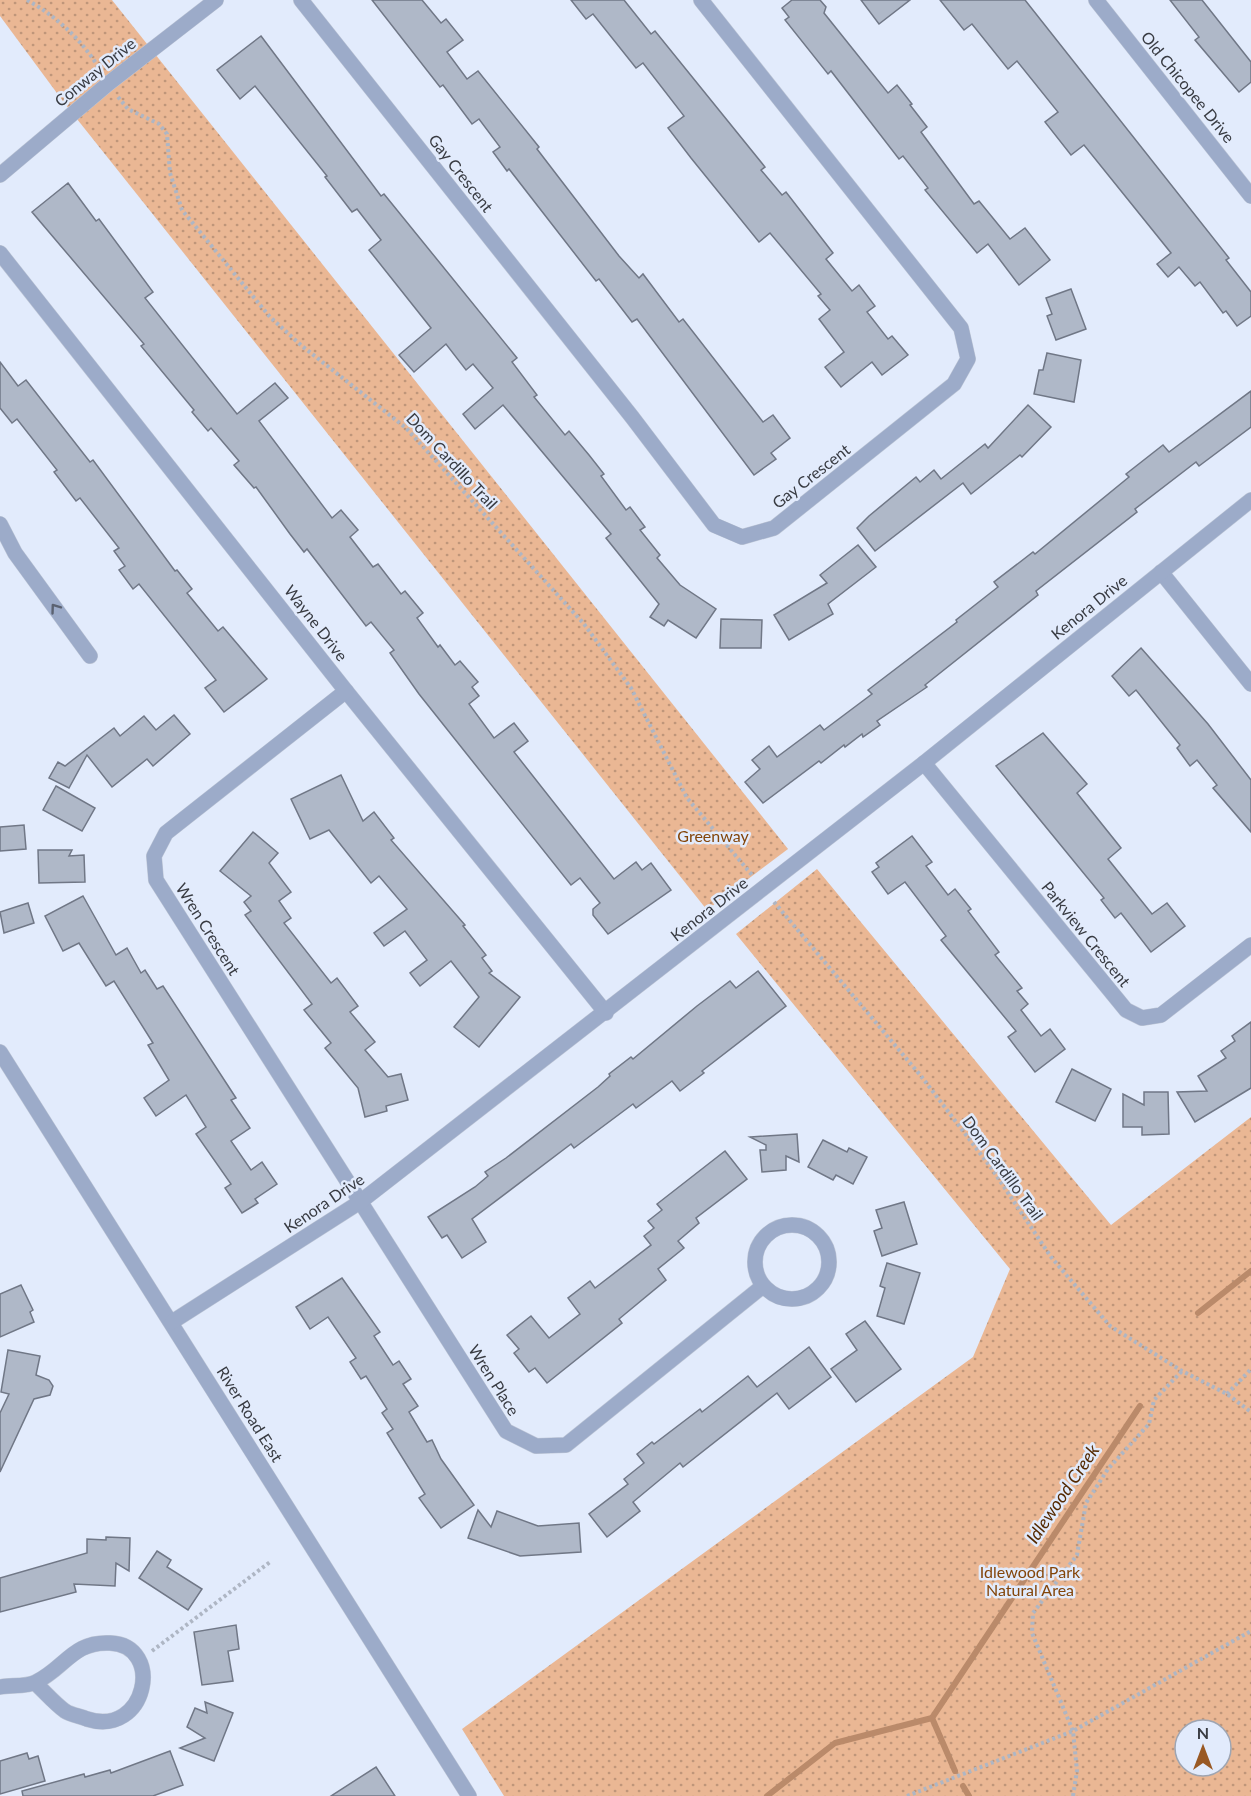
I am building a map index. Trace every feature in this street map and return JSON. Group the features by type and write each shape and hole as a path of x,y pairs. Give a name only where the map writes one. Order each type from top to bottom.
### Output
{"street":[{"name":"Conway Drive","path":"0,175 109,82 216,0"},
{"name":"Gay Crescent","path":"301,0 632,417 714,525 742,537 774,528 783,521 954,384 968,358 961,328 701,0"},
{"name":"Old Chicopee Drive","path":"1096,0 1248,186"},
{"name":"Wayne Drive","path":"0,253 346,691 606,1013"},
{"name":"Kenora Drive","path":"172,1322 360,1202 606,1013 924,763 1251,500"},
{"path":"0,524 15,553 90,656"},
{"path":"1161,572 1251,684"},
{"name":"Wren Crescent","path":"346,691 166,833 154,856 156,880 360,1202"},
{"name":"Parkview Crescent","path":"924,763 1126,1010 1142,1018 1161,1015 1251,945"},
{"name":"River Road East","path":"0,1052 469,1796"},
{"name":"Wren Place","path":"360,1202 506,1431 536,1446 566,1445 763,1286"},
{"path":"788,1224 804,1226 815,1232 826,1246 830,1259 827,1276 820,1287 800,1298 787,1299 773,1294 763,1286 755,1268 755,1255 765,1236 776,1228 788,1224"},
{"path":"0,1686 35,1683 84,1645 112,1643 129,1648 140,1660 143,1675 142,1692 135,1707 122,1716 98,1722 67,1712 35,1683"}],"path":[{"path":"27,0 39,7 86,46 101,71"},
{"name":"Dom Cardillo Trail","path":"117,95 128,110 159,123 167,134 170,173 182,210 270,317 302,346 406,428 584,624 631,688 687,798 752,876"},
{"name":"Dom Cardillo Trail","path":"770,898 921,1076 992,1169 1051,1257 1110,1326 1182,1371 1227,1394 1251,1412"},
{"path":"1227,1394 1251,1369"},
{"path":"1072,1796 1077,1771 1073,1731 1032,1633 1033,1613 1077,1555 1086,1503 1108,1469 1149,1425 1154,1400 1182,1371"},
{"path":"140,1660 270,1562"},
{"path":"907,1796 1073,1731 1251,1631"}],"green space":[{"name":"Greenway","path":"0,0 112,0 788,849 707,910 65,104 0,16"},
{"name":"Idlewood Park Natural Area","path":"817,869 1111,1225 1251,1117 1251,1796 504,1796 462,1729 973,1357 1010,1269 736,934"}],"building":[{"path":"372,0 422,0 441,23 446,19 463,40 447,52 467,79 478,71 539,147 537,149 619,256 639,278 643,274 679,322 683,319 763,422 773,415 790,438 771,453 776,459 754,475 637,319 632,322 599,279 596,281 509,169 507,171 493,152 500,147 479,119 472,124 443,85 440,87"},
{"path":"571,0 624,0 651,34 655,31 765,167 761,170 782,195 786,192 833,253 826,259 852,291 859,285 875,306 867,312 888,339 892,336 908,355 882,375 872,362 841,387 825,367 844,352 819,319 830,310 818,296 821,294 770,233 759,242 691,158 668,128 684,116 643,63 636,68 593,14 586,19"},
{"path":"792,0 820,0 826,7 824,13 888,93 897,85 912,104 910,105 927,127 921,132 974,204 979,201 1010,239 1025,228 1050,260 1019,285 988,244 977,253 925,190 928,188 903,156 899,159 831,71 828,74 785,20 789,17 782,8"},
{"path":"861,0 910,0 879,24"},
{"path":"940,0 1025,0 1229,258 1226,260 1251,292 1251,316 1237,326 1226,311 1223,313 1200,282 1195,286 1179,267 1168,277 1157,264 1171,253 1084,145 1071,155 1045,122 1058,112 1017,61 1008,69 972,24 964,30"},
{"path":"1170,0 1202,0 1251,62 1251,82 1239,92 1195,40 1199,37"},
{"path":"261,36 381,196 384,194 517,358 512,362 537,395 534,397 565,435 569,431 589,455 604,474 601,476 626,510 630,507 645,527 640,530 660,555 657,558 680,585 716,609 696,638 668,620 664,626 650,617 659,604 606,538 611,534 503,405 475,429 463,414 493,388 473,364 466,370 446,344 414,372 399,355 431,328 369,250 381,240 357,209 352,212 325,177 327,176 255,86 240,99 217,70"},
{"path":"68,183 96,221 99,219 153,292 145,298 237,414 275,383 288,398 259,421 332,518 341,510 358,530 350,537 373,567 378,564 401,594 405,591 423,613 417,618 438,647 440,645 455,665 460,661 478,682 472,687 479,696 469,704 494,738 514,723 528,741 514,752 614,879 636,862 642,870 651,863 671,890 608,934 593,915 593,909 600,903 580,878 571,885 419,694 390,653 394,650 371,622 366,626 307,549 304,552 256,487 254,488 234,465 239,461 211,428 208,431 192,412 194,410 141,346 144,344 32,212"},
{"path":"1071,289 1086,329 1056,340 1047,316 1052,314 1046,298"},
{"path":"1047,353 1081,360 1074,402 1034,394 1039,370 1043,370"},
{"path":"0,362 18,386 26,380 90,462 93,460 175,571 177,570 192,589 187,593 218,631 223,627 267,679 224,712 205,688 216,680 139,584 133,589 119,570 125,566 114,551 119,548 80,498 76,501 54,472 57,470 17,419 12,423 0,408"},
{"path":"1251,391 1251,427 1199,466 1196,462 1135,509 1137,512 1036,591 1038,595 925,685 927,687 877,721 880,725 863,737 862,734 845,747 844,745 821,763 819,761 763,803 745,782 760,769 752,760 769,746 777,757 820,725 824,730 872,694 868,690 957,622 956,620 998,587 994,582 1033,552 1035,554 1129,477 1126,474 1163,445 1169,452"},
{"path":"1028,405 1051,427 1022,457 1020,455 971,494 963,483 875,551 857,528 869,516 916,477 920,482 934,470 941,479 985,444 988,448"},
{"path":"858,545 876,567 828,604 833,614 789,640 774,615 827,583 820,575"},
{"path":"721,619 762,620 761,648 720,648"},
{"path":"1141,648 1208,724 1251,780 1251,832 1213,788 1217,785 1197,760 1190,766 1177,748 1180,745 1136,690 1129,696 1112,676"},
{"path":"174,715 190,734 153,766 147,759 112,787 87,755 69,788 49,778 58,762 65,766 114,728 120,736 144,716 156,730"},
{"path":"1043,733 1087,784 1077,793 1121,848 1108,859 1152,914 1167,903 1185,926 1151,952 1121,913 1115,918 1101,900 1104,898 996,766"},
{"path":"341,775 363,821 374,812 394,838 391,840 465,925 463,926 486,955 482,958 492,971 489,973 520,997 479,1047 454,1027 479,997 451,961 420,986 410,973 427,960 405,931 384,946 374,933 407,909 379,876 371,883 329,830 310,839 291,799"},
{"path":"56,786 95,808 82,831 43,810"},
{"path":"24,825 26,849 0,851 0,827"},
{"path":"253,832 278,853 269,863 291,892 279,901 291,918 284,923 331,983 337,978 358,1006 350,1012 375,1042 365,1050 388,1077 401,1074 408,1100 386,1106 387,1111 365,1117 358,1088 325,1048 331,1043 304,1010 312,1004 245,915 251,911 244,902 251,896 220,871"},
{"path":"912,836 932,862 926,866 948,895 955,889 971,909 968,911 999,952 995,955 1022,988 1017,991 1028,1004 1021,1010 1041,1036 1050,1029 1065,1049 1035,1072 1008,1037 1016,1031 941,940 946,936 905,882 888,894 872,872 879,867 876,863"},
{"path":"38,850 72,850 69,856 84,855 85,882 39,883"},
{"path":"83,896 116,955 127,948 141,973 145,970 157,989 163,986 236,1098 231,1100 250,1128 231,1141 251,1170 262,1162 277,1184 255,1199 258,1203 242,1213 225,1188 231,1184 196,1134 206,1127 186,1095 156,1116 144,1098 169,1080 148,1045 153,1043 114,981 106,986 79,943 63,951 45,916"},
{"path":"28,903 34,923 4,933 0,912"},
{"path":"758,971 786,1006 702,1071 704,1073 680,1091 672,1081 636,1108 633,1104 574,1148 571,1144 472,1219 486,1242 462,1258 447,1235 442,1238 428,1217 475,1187 488,1176 485,1172 598,1087 610,1076 609,1074 631,1057 633,1059 730,981 736,988"},
{"path":"1251,1022 1251,1088 1195,1122 1177,1092 1207,1091 1198,1076 1226,1058 1221,1051 1235,1041 1232,1036"},
{"path":"1072,1069 1111,1089 1095,1121 1056,1102"},
{"path":"1144,1092 1168,1092 1169,1134 1142,1135 1142,1127 1123,1127 1123,1094 1144,1105"},
{"path":"797,1134 799,1162 786,1156 786,1170 762,1172 760,1150 766,1150 766,1145 750,1137"},
{"path":"823,1140 847,1152 849,1148 867,1157 853,1184 836,1175 833,1180 808,1167"},
{"path":"725,1151 747,1179 696,1218 699,1223 678,1241 684,1248 658,1269 666,1280 619,1319 622,1323 547,1383 535,1368 529,1372 514,1353 519,1349 507,1335 531,1316 549,1338 580,1314 568,1298 590,1281 595,1288 651,1245 644,1236 654,1228 648,1221 662,1210 657,1204"},
{"path":"904,1202 917,1244 882,1256 874,1231 882,1228 876,1210"},
{"path":"887,1263 920,1273 904,1324 877,1316 885,1288 880,1286"},
{"path":"342,1278 380,1332 374,1336 393,1365 399,1361 411,1379 403,1384 418,1406 409,1412 427,1442 432,1440 441,1459 474,1505 441,1528 419,1498 425,1494 387,1433 393,1429 382,1413 387,1409 366,1376 361,1379 350,1362 356,1358 328,1317 310,1329 296,1307"},
{"path":"21,1285 33,1310 30,1312 34,1322 0,1337 0,1294"},
{"path":"865,1321 901,1369 856,1402 831,1369 857,1350 846,1334"},
{"path":"809,1347 831,1377 789,1409 777,1393 683,1467 680,1463 633,1502 640,1511 607,1537 589,1514 628,1484 624,1479 644,1463 637,1454 700,1409 702,1412 748,1376 757,1387"},
{"path":"8,1350 40,1356 36,1375 49,1380 53,1386 50,1395 34,1399 0,1472 0,1413 9,1394 1,1392"},
{"path":"478,1510 491,1527 497,1511 538,1526 579,1523 581,1552 520,1556 468,1538"},
{"path":"106,1537 130,1538 129,1571 116,1563 115,1586 74,1584 76,1592 0,1612 0,1578 87,1553 87,1539 106,1540"},
{"path":"157,1551 171,1560 167,1567 202,1589 188,1610 139,1578"},
{"path":"236,1625 239,1649 228,1651 233,1681 202,1685 194,1632"},
{"path":"205,1702 233,1713 214,1761 180,1748 205,1738 187,1727 195,1708 207,1713"},
{"path":"170,1751 183,1785 153,1796 23,1796 22,1791 84,1774 85,1777 110,1770 111,1773"},
{"path":"27,1753 29,1759 38,1756 45,1781 0,1794 0,1761"},
{"path":"376,1767 395,1796 331,1796"}],"waterway":[{"name":"Idlewood Creek","path":"1198,1313 1251,1271"},
{"name":"Idlewood Creek","path":"932,1718 1140,1406"},
{"path":"932,1718 955,1771"},
{"path":"767,1796 835,1743 932,1718"},
{"path":"963,1786 969,1796"}]}
